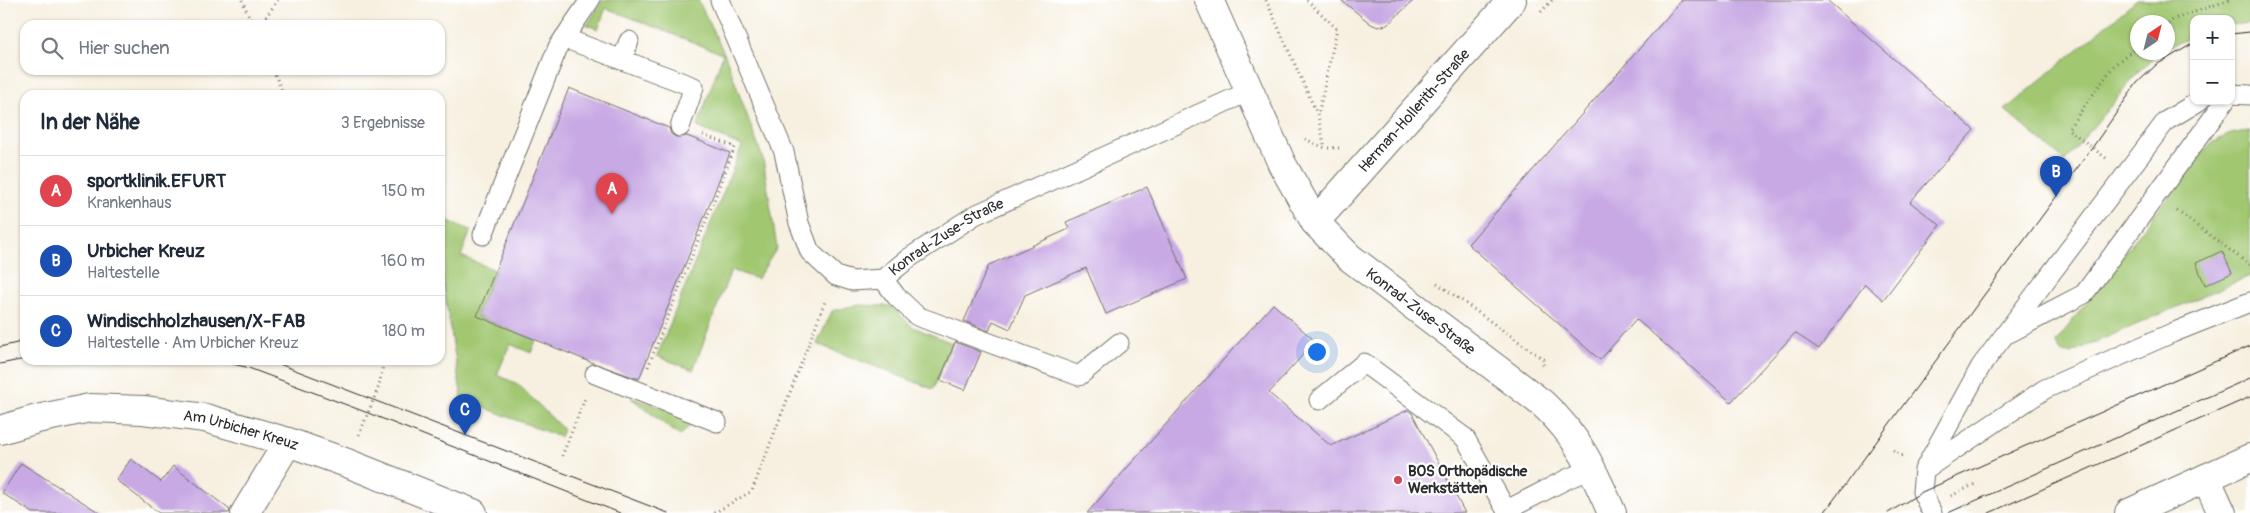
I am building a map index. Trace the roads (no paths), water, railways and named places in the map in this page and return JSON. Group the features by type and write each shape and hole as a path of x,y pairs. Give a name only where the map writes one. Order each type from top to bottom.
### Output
{"street":[{"name":"Konrad-Zuse-Straße","path":"1209,0 1282,164 1315,222 1349,257 1543,404 1563,422 1593,468 1612,513"},
{"name":"Herman-Hollerith-Straße","path":"1315,222 1512,0"},
{"name":"Am Urbicher Kreuz","path":"0,430 37,419 90,408 142,410 205,418 288,442 347,463 472,513"},
{"path":"245,513 288,442"},
{"path":"2129,513 2250,458"},
{"path":"2206,478 2222,513"}],"lane":[{"path":"483,235 558,47 590,0"},
{"name":"Konrad-Zuse-Straße","path":"720,0 784,152 799,223 810,252 836,276 852,281 883,279 909,258 975,216 1245,80"},
{"path":"564,38 694,87 680,127"},
{"path":"622,60 629,41"},
{"path":"2235,94 2250,95"},
{"path":"1932,513 1922,492 1924,470 1981,366 2166,121 2192,105"},
{"path":"2004,335 2084,294 2222,105"},
{"path":"883,279 917,316 1079,376 1119,343"},
{"path":"1924,470 2045,389 2172,333 2250,302"},
{"path":"1319,400 1364,363 1465,438 1508,512 1569,478 1593,468"},
{"path":"595,374 717,422"}],"tram line":[{"path":"2235,34 2250,32"},
{"path":"1824,513 2092,148 2137,83 2156,65 2190,45"},
{"path":"0,347 20,342"},
{"path":"1888,513 1922,492 2250,346"},
{"path":"0,364 20,360"},
{"path":"237,365 368,413 620,513"},
{"path":"282,365 668,513"},
{"path":"1948,513 2250,378"},
{"path":"1989,513 2250,397"}],"place":[{"name":"Urbicher Kreuz","path":"2056,197"},
{"name":"sportklinik.EFURT","path":"612,214"},
{"name":"Windischholzhausen/X-FAB","path":"465,435"},
{"name":"BOS Orthopädische Werkstätten","path":"1398,480"}]}
